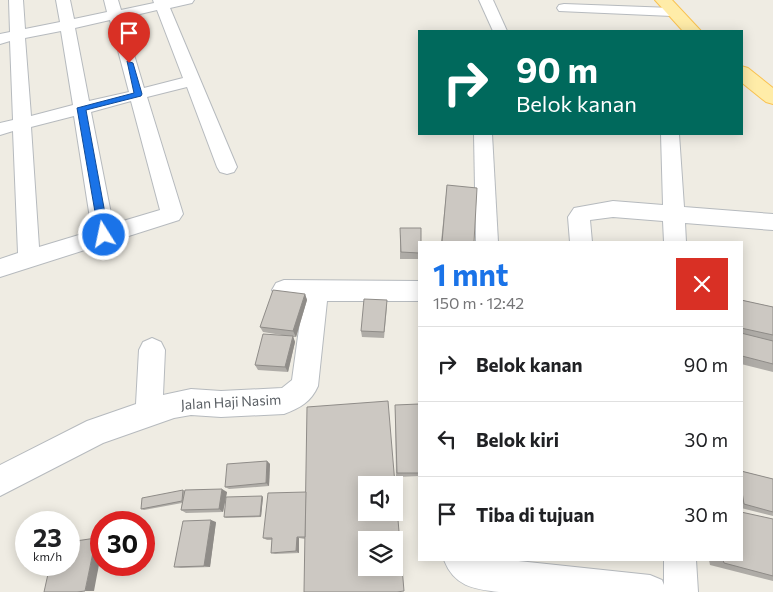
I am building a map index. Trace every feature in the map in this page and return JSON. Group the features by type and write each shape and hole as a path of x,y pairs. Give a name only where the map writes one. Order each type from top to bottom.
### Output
{"main road":[{"path":"667,6 691,30"},
{"path":"743,75 773,98"}],"street":[{"path":"16,0 9,37 22,123 29,259"},
{"path":"63,0 104,235"},
{"path":"9,37 67,25 114,7 187,0"},
{"path":"486,0 500,30"},
{"path":"161,3 227,167"},
{"path":"563,10 592,5 667,6"},
{"path":"0,268 172,214 114,7"},
{"path":"0,129 192,81"},
{"path":"483,135 487,241"},
{"path":"670,135 675,241"},
{"path":"581,241 578,220 581,214 584,212 613,209 773,222"},
{"path":"284,290 418,291"},
{"name":"Jalan Haji Nasim","path":"0,481 97,432 148,413 191,402 220,404 284,401 296,395 305,386 316,291"},
{"path":"148,413 152,350"},
{"path":"461,561 476,573 650,592"},
{"path":"680,561 681,592"}],"building":[{"path":"447,185 477,188 474,241 442,241"},
{"path":"400,228 421,228 421,241 418,241 418,253 401,252"},
{"path":"273,290 305,294 293,331 260,327"},
{"path":"364,299 387,300 384,332 361,331"},
{"path":"743,300 773,307 773,335 743,328"},
{"path":"263,334 293,336 285,367 255,365"},
{"path":"743,334 773,341 773,364 743,356"},
{"path":"388,401 394,476 358,476 358,521 398,521 399,531 358,531 358,576 403,576 404,591 304,592 307,407"},
{"path":"418,404 418,473 397,473 395,405"},
{"path":"267,461 266,483 225,487 227,464"},
{"path":"743,472 773,479 773,512 744,504"},
{"path":"222,489 219,509 181,510 185,490"},
{"path":"183,490 182,501 141,509 142,498"},
{"path":"306,492 305,537 297,537 296,551 271,553 272,538 263,538 268,493"},
{"path":"262,496 260,516 224,517 226,497"},
{"path":"743,512 773,519 773,576 724,563 723,561 743,561"},
{"path":"211,520 204,566 174,567 183,521"},
{"path":"90,539 90,567 85,591 44,592 48,576 80,576 80,540"}],"route":[{"path":"104,235 82,108 138,94 129,63"}]}
